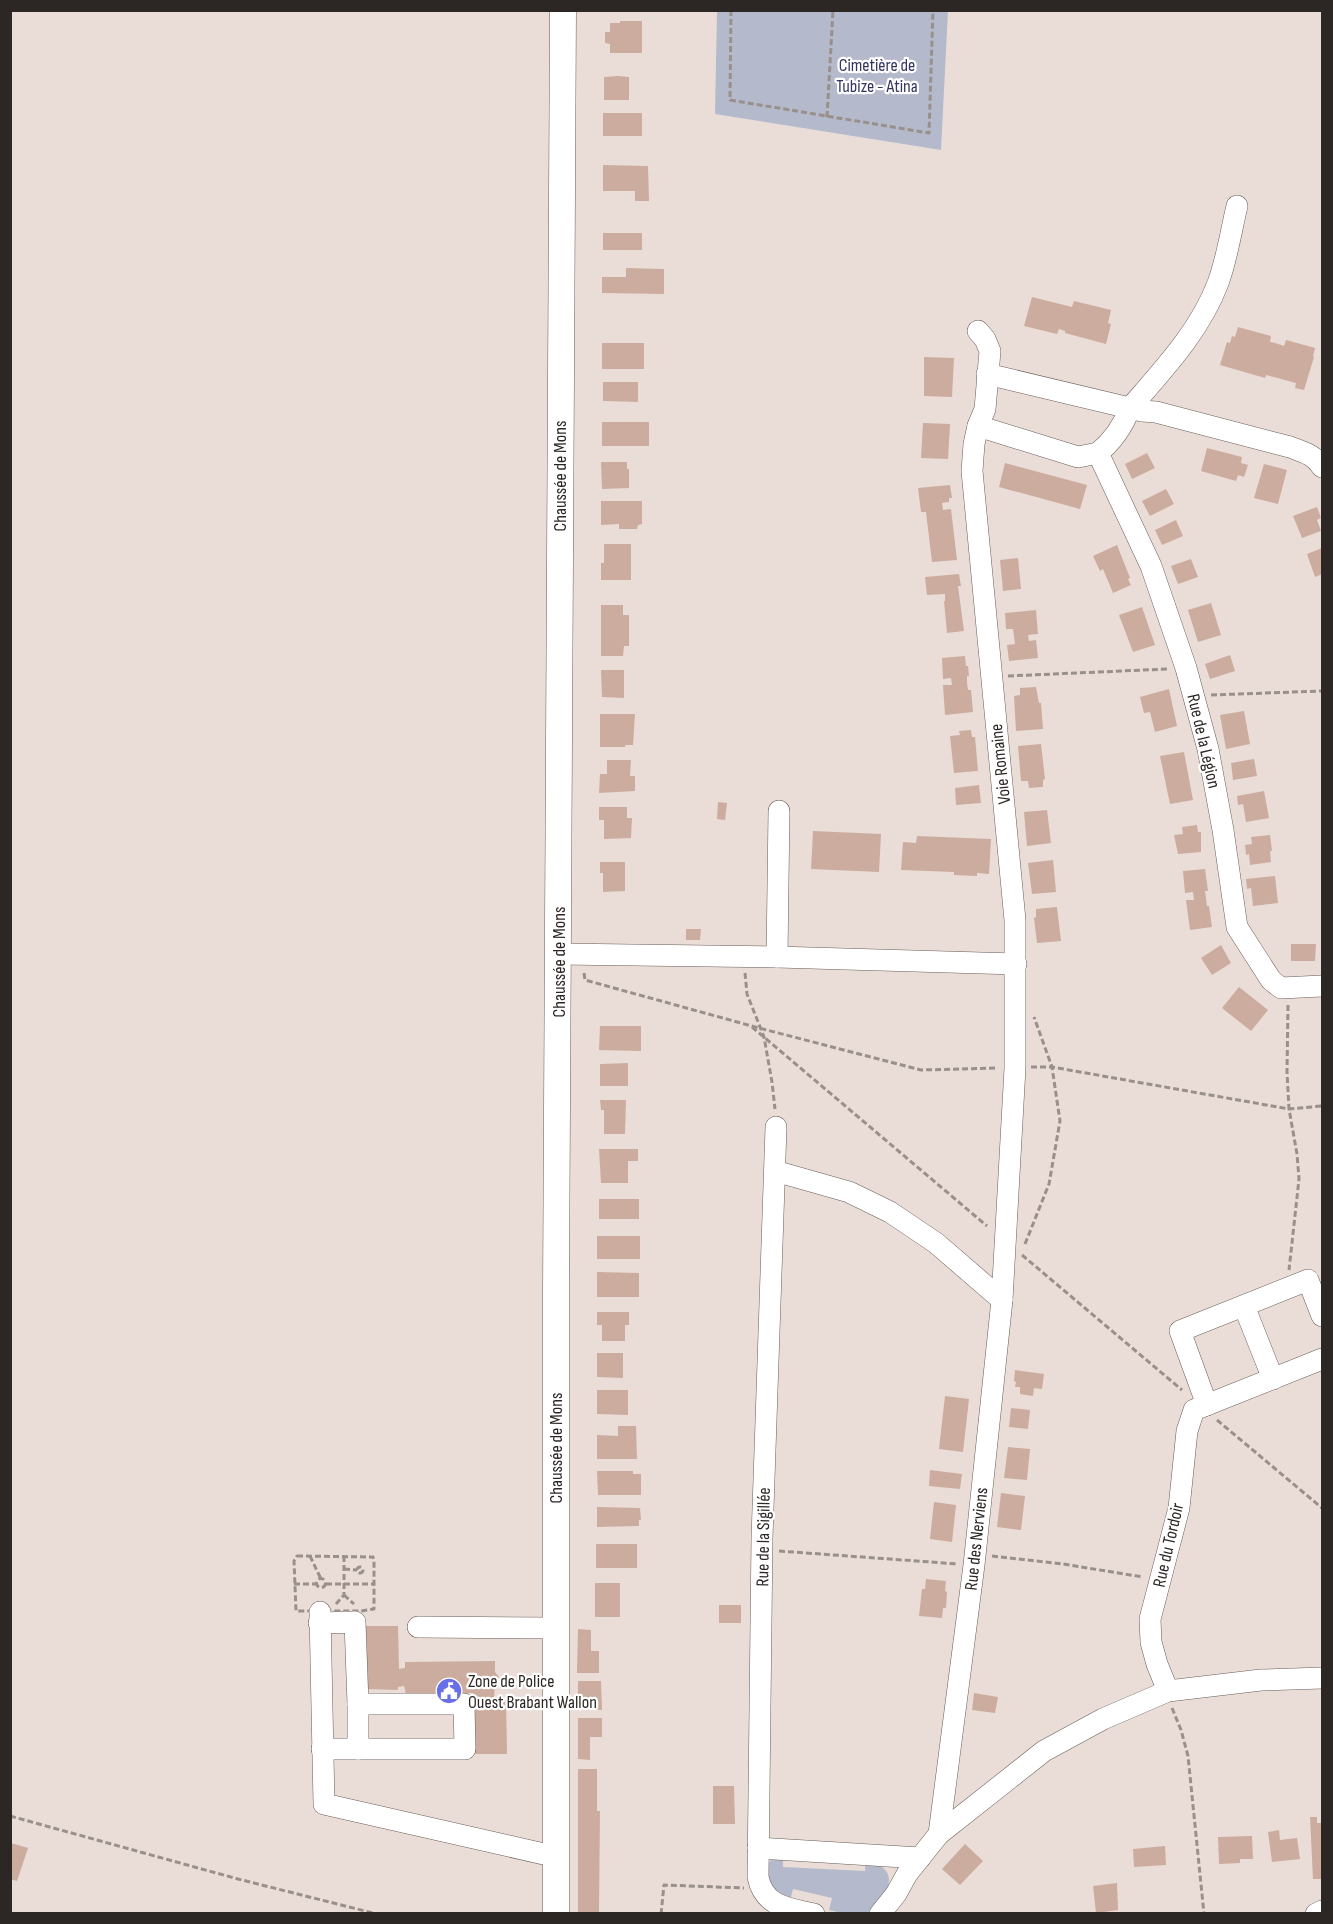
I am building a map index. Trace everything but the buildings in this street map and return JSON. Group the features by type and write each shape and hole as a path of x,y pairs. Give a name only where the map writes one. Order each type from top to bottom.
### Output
{"main road":[{"name":"Chaussée de Mons","path":"556,1914 556,1628 570,954 564,10"}],"street":[{"path":"978,426 1078,457 1098,453 1110,443 1126,419 1130,408 1180,349 1208,306 1219,282 1237,206"},
{"name":"Voie Romaine","path":"978,331 985,339 990,351 985,409 974,444 972,471 1015,920 1013,1248"},
{"path":"987,374 1142,411 1156,412 1290,447 1308,454 1323,467"},
{"name":"Rue de la Légion","path":"1098,453 1151,566 1186,668 1208,749 1237,927 1271,980 1281,988 1288,988"},
{"path":"777,957 779,811"},
{"path":"570,954 743,956 1016,964"},
{"path":"1288,988 1323,986"},
{"name":"Rue de la Sigillée","path":"764,1893 758,1877 762,1550 776,1127"},
{"path":"775,1172 849,1192 890,1212 936,1243 1002,1300"},
{"name":"Rue des Nerviens","path":"939,1834 975,1560 1002,1300 1013,1248"},
{"path":"1323,1316 1308,1280 1180,1331 1204,1406 1323,1359"},
{"path":"1244,1306 1273,1379"},
{"name":"Rue du Tordoir","path":"1167,1692 1150,1642 1150,1619 1179,1508 1187,1431 1194,1410 1204,1406"},
{"path":"358,1749 355,1623 319,1617 324,1804 557,1857"},
{"path":"418,1627 556,1628"},
{"path":"880,1914 891,1903 907,1874 939,1834 1044,1751 1103,1719 1167,1692 1261,1680 1323,1678"},
{"path":"322,1749 465,1749 464,1704 358,1704"},
{"path":"758,1848 920,1858"},
{"path":"764,1893 780,1905 814,1914"},
{"path":"1316,1914 1323,1911"}],"path":[{"path":"731,10 730,100 929,133 933,10"},
{"path":"827,117 833,10"},
{"path":"992,677 1186,668"},
{"path":"1194,696 1323,691"},
{"path":"570,954 585,980 748,1024 1323,1508"},
{"path":"743,956 747,994 764,1037 772,1082 776,1127"},
{"path":"1288,988 1289,1109 1299,1179 1288,1268 1296,1286"},
{"path":"1013,1248 1050,1184 1060,1121 1052,1067 1034,1015"},
{"path":"762,1550 1063,1564 1160,1579"},
{"path":"310,1556 321,1579 326,1584"},
{"path":"310,1556 373,1557 375,1561 374,1608 372,1611 319,1617 296,1611 295,1557 310,1556"},
{"path":"344,1556 344,1595"},
{"path":"344,1569 357,1570"},
{"path":"316,1584 316,1581 321,1579"},
{"path":"294,1584 316,1584 320,1588 326,1584 374,1584"},
{"path":"1167,1692 1188,1756 1204,1914"},
{"path":"10,1816 238,1879 377,1914"},
{"path":"661,1914 664,1885 751,1888 764,1893"}],"green space":[{"name":"Cimetière de Tubize - Atina","path":"717,11 948,11 941,150 715,114"},
{"path":"783,1854 783,1867 865,1871 866,1859 885,1870 889,1880 888,1886 876,1907 863,1914 829,1910 832,1898 793,1889 790,1901 772,1893 765,1869 773,1857"}],"place":[{"name":"Zone de Police Ouest Brabant Wallon","path":"449,1691"}]}
